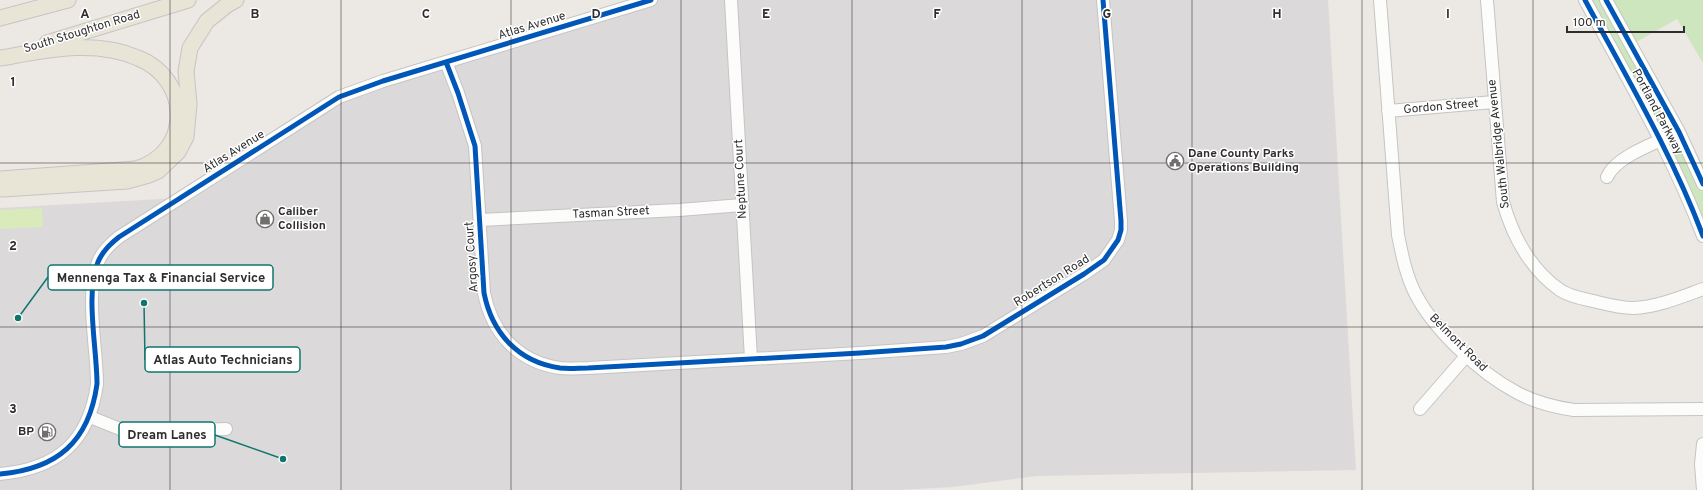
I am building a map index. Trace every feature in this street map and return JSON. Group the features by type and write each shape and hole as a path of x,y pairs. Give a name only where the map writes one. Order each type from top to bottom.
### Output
{"main road":[{"path":"0,18 68,0"},
{"name":"South Stoughton Road","path":"0,58 188,0"},
{"path":"0,189 127,181 158,171 178,152 186,137 189,104 186,71 190,48 207,21 227,5 236,0"},
{"path":"0,58 56,48 100,48 118,51 140,58 163,74 172,88 178,110 176,132 166,151 152,163 145,166 136,169 0,179"}],"street":[{"name":"Atlas Avenue","path":"0,474 34,468 54,459 64,452 78,436 90,417 95,400 97,384 92,287 98,262 108,246 119,237 339,97 446,62 651,0"},
{"name":"Neptune Court","path":"731,0 751,359"},
{"name":"Robertson Road","path":"751,359 886,351 961,344 983,336 1084,274 1107,257 1118,240 1122,222 1103,0"},
{"name":"Belmont Road","path":"1380,0 1398,235 1405,269 1415,293 1430,318 1467,355 1491,376 1516,392 1555,407 1597,411 1679,408 1703,410"},
{"name":"South Walbridge Avenue","path":"1487,0 1503,202 1508,222 1520,246 1536,268 1560,290 1581,298 1610,306 1634,308 1663,302 1703,289"},
{"name":"Portland Parkway","path":"1585,0 1661,141 1682,184 1703,236"},
{"name":"Portland Parkway","path":"1606,0 1679,132 1703,184"},
{"name":"Argosy Court","path":"446,62 458,93 475,146 484,293 487,309 498,331 519,353 536,361 561,368 751,359"},
{"name":"Gordon Street","path":"1388,111 1494,102"},
{"path":"1607,178 1617,164 1679,132"},
{"name":"Tasman Street","path":"480,220 679,210 742,205"},
{"path":"1420,409 1467,355"},
{"path":"90,417 130,433 226,429"},
{"path":"1703,444 1700,464 1703,490"}],"shaded area":[{"path":"651,0 1328,0 1356,470 1037,476 953,487 899,490 0,490 0,208 179,198 339,97"}],"green space":[{"path":"1592,0 1602,0 1667,121 1664,126 1660,125"},
{"path":"1610,0 1703,0 1703,63 1677,19 1633,44"},
{"path":"1673,143 1678,143 1693,170 1703,193 1703,217 1673,149"},
{"path":"42,208 43,227 0,229 0,210"}],"cycle path":[{"path":"0,474 20,471 38,466 54,459 67,449 78,437 86,422 93,404 97,384 92,305 94,275 102,255 109,245 119,237 339,97 383,81 651,0"},
{"path":"446,62 458,93 475,146 484,293 488,307 493,321 500,333 520,352 532,359 545,365 560,368 588,368 946,347 961,344 983,336 1084,274 1104,260 1118,240 1121,230 1121,221 1103,0"},
{"path":"1585,0 1633,87 1663,146 1691,206 1703,236"},
{"path":"1606,0 1679,132 1703,184"}],"place":[{"name":"Dane County Parks Operations Building","path":"1175,161"},
{"name":"Caliber Collision","path":"265,219"},
{"name":"Atlas Auto Technicians","path":"144,303"},
{"name":"Mennenga Tax & Financial Service","path":"18,318"},
{"name":"BP","path":"47,432"},
{"name":"Dream Lanes","path":"283,459"}]}
